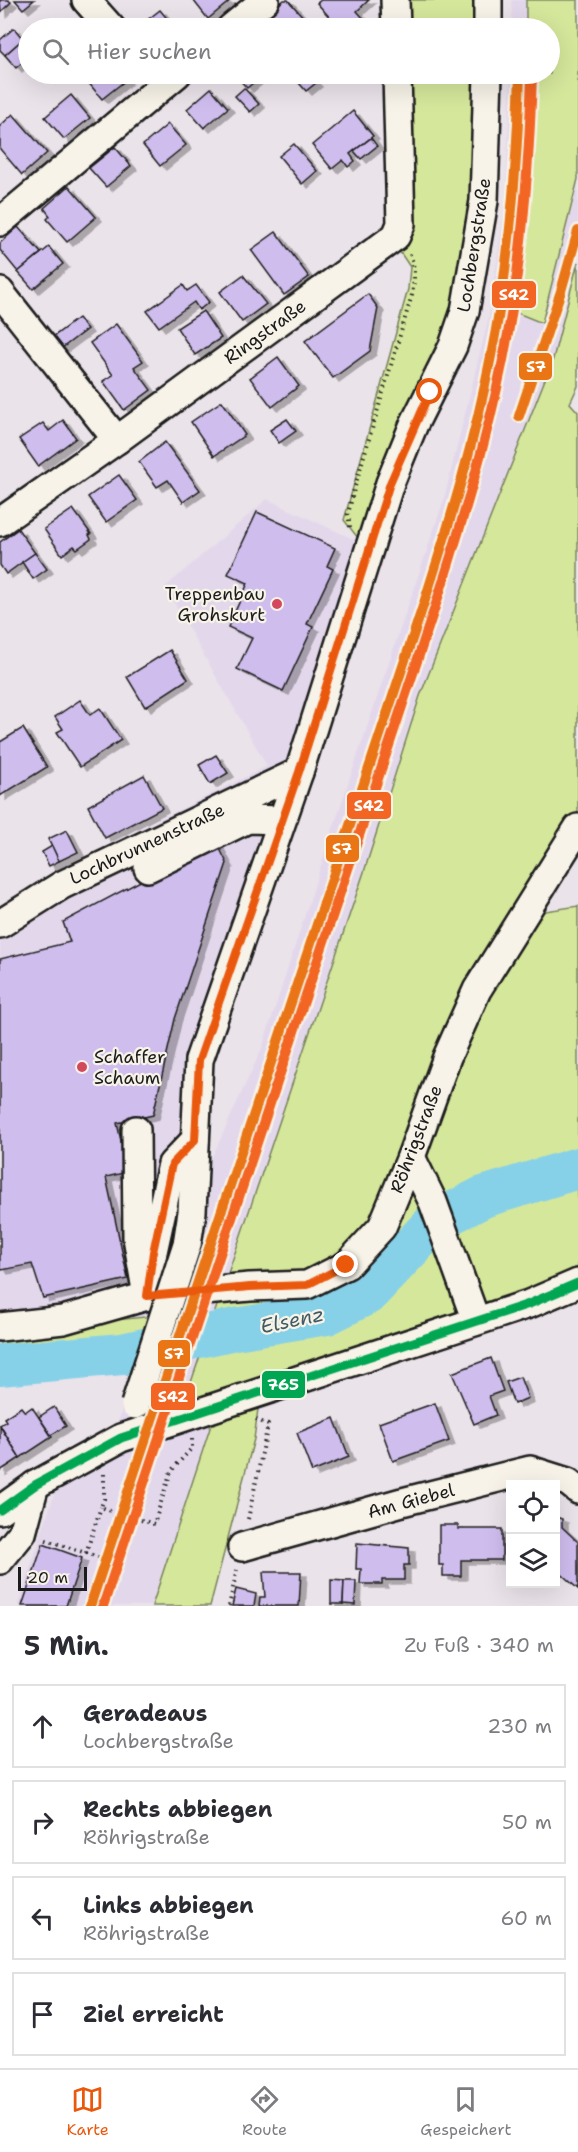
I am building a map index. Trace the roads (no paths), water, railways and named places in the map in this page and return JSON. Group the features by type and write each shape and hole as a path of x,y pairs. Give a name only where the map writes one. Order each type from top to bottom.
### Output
{"street":[{"path":"86,0 102,18"},
{"path":"243,18 265,0"},
{"path":"395,0 396,18"},
{"path":"488,0 488,18"},
{"path":"0,222 155,84"},
{"name":"Ringstraße","path":"0,522 117,440 396,236 401,224 397,84"},
{"name":"Lochbergstraße","path":"121,1438 135,1405 187,1244 192,1212 199,1060 280,820 299,772 397,464 453,346 465,311 484,201 488,84"},
{"path":"0,292 117,440"},
{"name":"Lochbrunnenstraße","path":"0,924 62,885 299,772"},
{"path":"148,868 248,819 280,820"},
{"name":"Röhrigstraße","path":"0,1327 63,1320 147,1296 250,1287 307,1285 346,1265 382,1227 447,1057 477,990 578,828"},
{"path":"136,1130 137,1237 147,1296"},
{"path":"147,1296 153,1252 172,1164 195,1140"},
{"path":"411,1156 433,1202 476,1321"},
{"path":"0,1510 35,1485 121,1438 529,1304 578,1283"},
{"name":"Am Giebel","path":"242,1547 402,1502 530,1470 568,1482 578,1490"},
{"path":"0,1560 22,1533 35,1485"}],"waterway":[{"name":"Elsenz","path":"0,1365 122,1354 235,1329 327,1314 367,1294 436,1221 483,1197 578,1168"}],"place":[{"name":"Treppenbau Grohskurt","path":"277,604"},
{"name":"Schaffer Schaum","path":"82,1067"}]}
